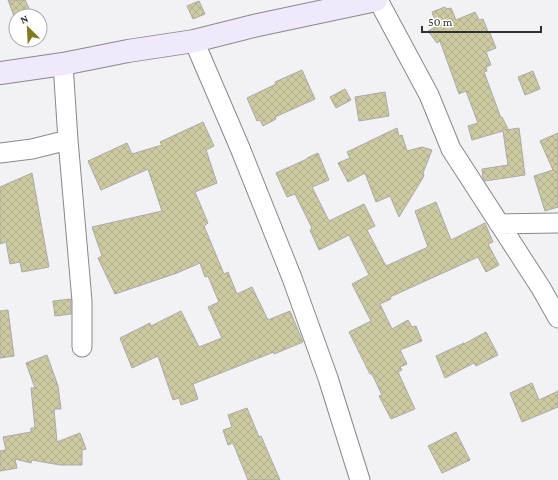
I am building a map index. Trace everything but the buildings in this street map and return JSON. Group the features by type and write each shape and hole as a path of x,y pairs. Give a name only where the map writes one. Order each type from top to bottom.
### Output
{"street":[{"path":"0,73 63,64 128,50 194,41 258,25 377,0 429,95 450,149 541,288 558,318"},
{"path":"194,41 240,148 292,278 328,378 360,480"},
{"path":"63,64 82,301 82,347"},
{"path":"0,153 68,140"},
{"path":"499,224 558,223"}]}
